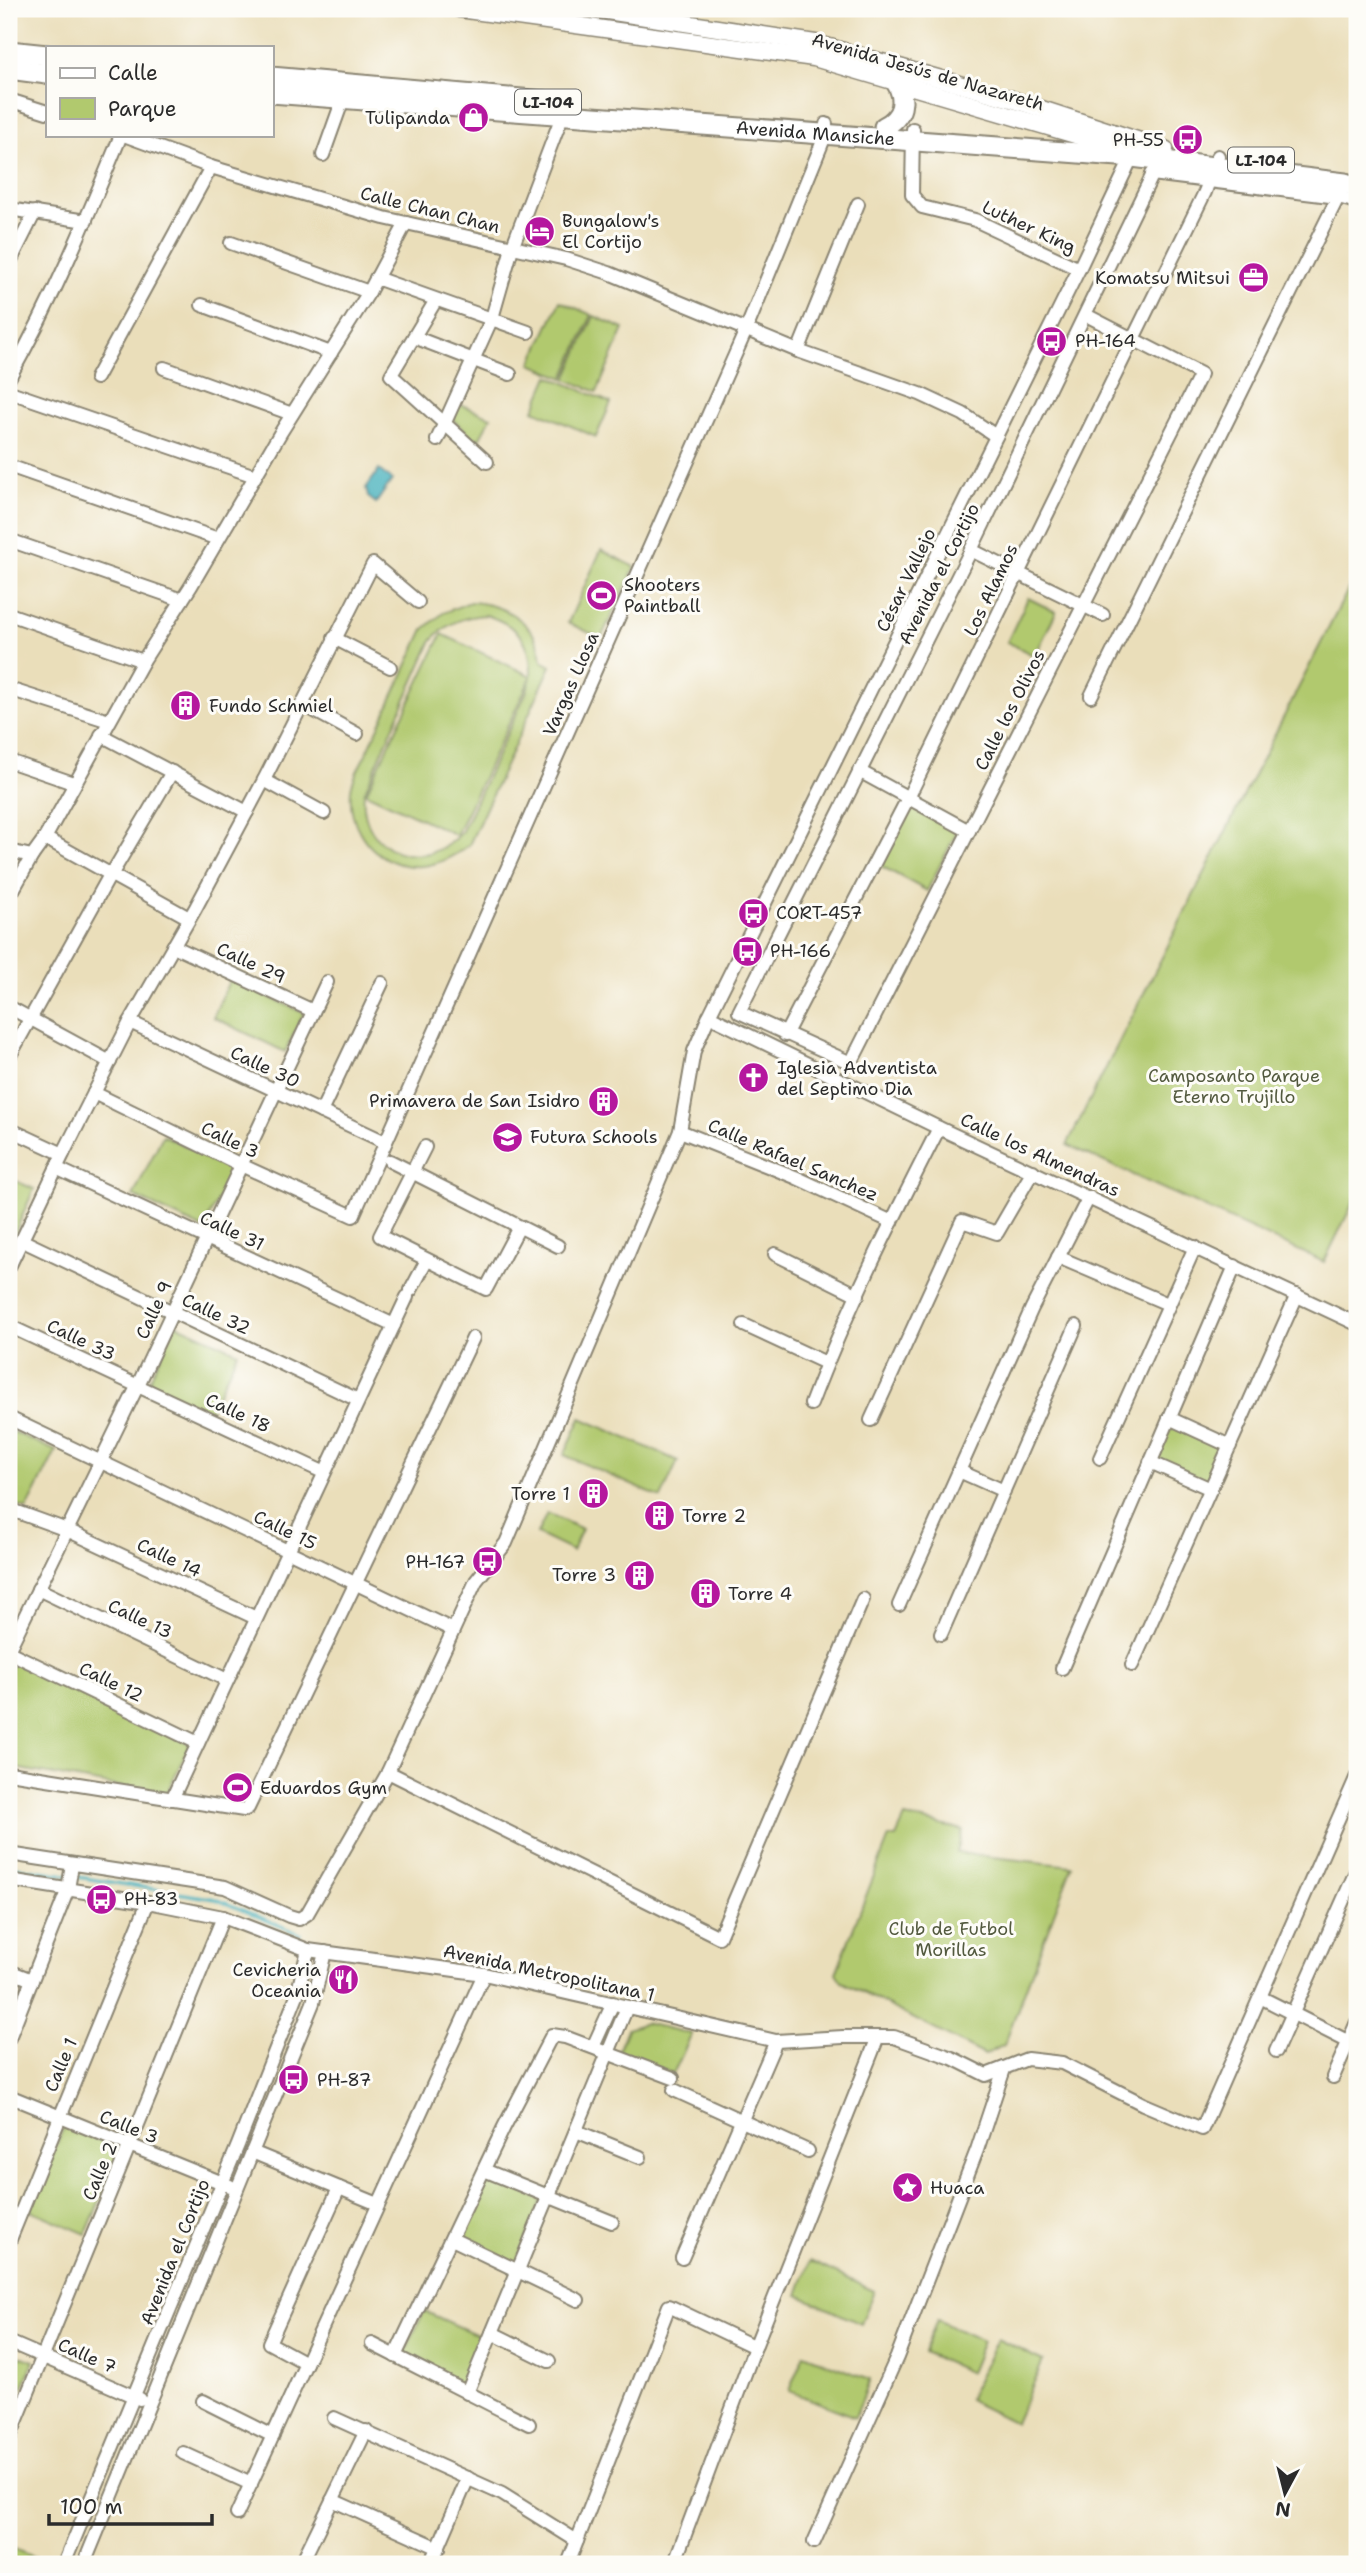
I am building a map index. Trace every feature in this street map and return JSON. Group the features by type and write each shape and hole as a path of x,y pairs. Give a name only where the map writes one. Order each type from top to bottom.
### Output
{"highway":[{"path":"9,51 46,55"},
{"path":"9,69 46,74"},
{"name":"Avenida Mansiche","path":"273,77 370,94 563,110 825,130 1105,144 1158,161"},
{"path":"884,127 892,123 902,108 901,90 896,82"},
{"name":"Avenida Mansiche","path":"273,93 343,99 370,94"},
{"name":"Avenida Mansiche","path":"825,130 884,127 913,135 1215,167 1349,185"}],"main road":[{"name":"Avenida Jesús de Nazareth","path":"459,9 814,58 1105,144 1132,158"},
{"name":"Avenida Jesús de Nazareth","path":"594,9 815,43 1011,99 1158,161"}],"street":[{"path":"323,155 343,99"},
{"path":"9,100 46,112"},
{"path":"437,440 492,318 512,248 563,110"},
{"name":"Vargas Llosa","path":"353,1216 747,330 825,130"},
{"name":"Luther King","path":"913,135 912,195 922,207 975,220 1079,269"},
{"path":"9,378 32,338 122,136"},
{"name":"Calle Chan Chan","path":"125,136 211,167 406,223 566,259 609,273 798,351 920,394 963,414 996,436"},
{"name":"César Vallejo","path":"72,1867 225,1887 299,1919 307,1914 388,1772 476,1581 506,1543 680,1131 694,1051 709,1016 1132,158"},
{"path":"1158,161 1349,185"},
{"name":"Avenida el Cortijo","path":"785,1035 740,1012 971,550 1158,161"},
{"path":"96,378 211,167"},
{"name":"Los Alamos","path":"785,1035 908,798 1215,167"},
{"path":"1349,185 1357,202"},
{"path":"1091,696 1349,185"},
{"path":"798,351 858,204"},
{"path":"9,209 86,221"},
{"path":"9,264 35,212"},
{"path":"9,897 45,838 73,783 143,661 369,292 406,223"},
{"path":"231,243 369,292"},
{"path":"376,278 528,332"},
{"path":"436,300 391,375 487,462"},
{"path":"202,305 331,353"},
{"path":"1086,315 1133,338"},
{"path":"414,338 510,374"},
{"name":"Calle los Olivos","path":"785,1035 851,1063 1201,374 1133,338"},
{"path":"164,368 292,414"},
{"path":"13,393 255,476"},
{"path":"9,466 218,539"},
{"path":"9,540 182,600"},
{"path":"971,550 1103,615"},
{"path":"9,1267 130,1022 264,780 373,564 418,602"},
{"path":"9,614 143,661"},
{"path":"334,638 390,667"},
{"path":"9,689 109,721"},
{"path":"302,704 357,734"},
{"path":"101,735 247,812"},
{"path":"9,761 73,783"},
{"path":"859,771 968,831"},
{"path":"9,1056 172,772"},
{"path":"264,780 324,813"},
{"path":"45,838 189,918"},
{"path":"9,851 32,856"},
{"name":"Calle 29","path":"173,946 313,1011"},
{"name":"Calle 9","path":"9,1651 102,1461 327,982"},
{"path":"321,1112 382,983"},
{"path":"9,1007 110,1062"},
{"name":"Calle los Almendras","path":"709,1016 939,1128 1357,1324"},
{"name":"Calle 30","path":"130,1022 385,1142"},
{"name":"Calle 3","path":"94,1093 241,1166 353,1216"},
{"path":"811,1404 826,1363 858,1294 939,1128"},
{"path":"9,1129 63,1154"},
{"name":"Calle Rafael Sanchez","path":"680,1131 795,1177 892,1222"},
{"path":"425,1147 380,1236 486,1289 519,1227"},
{"path":"390,1161 558,1247"},
{"name":"Calle 31","path":"56,1168 394,1325"},
{"path":"871,1420 962,1221 997,1233 1033,1171"},
{"path":"899,1605 1032,1308 1089,1197"},
{"name":"Calle 32","path":"21,1240 358,1401"},
{"path":"1100,1458 1195,1247"},
{"path":"775,1254 858,1294"},
{"path":"1058,1257 1168,1304"},
{"path":"172,1799 287,1550 427,1260"},
{"path":"1062,1668 1235,1266"},
{"path":"1132,1665 1297,1295"},
{"path":"744,1325 826,1363"},
{"name":"Calle 33","path":"9,1326 138,1385"},
{"path":"941,1634 1076,1326"},
{"path":"9,1773 244,1810 248,1808 473,1338"},
{"name":"Calle 18","path":"138,1385 324,1472"},
{"name":"Calle 15","path":"9,1418 453,1630"},
{"path":"1169,1418 1230,1446"},
{"path":"1150,1462 1211,1489"},
{"path":"959,1471 1004,1491"},
{"name":"Calle 14","path":"9,1509 67,1530 256,1618"},
{"name":"Calle 13","path":"38,1590 227,1680"},
{"path":"388,1772 719,1937 863,1600"},
{"name":"Calle 12","path":"9,1651 198,1744"},
{"path":"1353,2044 1260,1997 1352,1804 1357,1776"},
{"path":"9,1854 72,1867 69,1887 9,2038"},
{"path":"1276,2051 1357,1869"},
{"name":"Avenida Metropolitana 1","path":"9,1880 69,1887 223,1917 308,1950 484,1974 776,2041 894,2037 952,2058 986,2075 1027,2059 1062,2063 1143,2104 1202,2129 1260,1997"},
{"name":"Calle 1","path":"9,2242 148,1902"},
{"name":"Calle 2","path":"9,2439 223,1917"},
{"name":"Avenida el Cortijo","path":"64,2564 223,2183 297,1994 308,1950"},
{"name":"Avenida el Cortijo","path":"84,2564 313,2003 326,1952"},
{"path":"9,1971 32,1980"},
{"path":"237,2514 484,1974"},
{"path":"593,2048 613,2003"},
{"path":"467,2393 627,2007"},
{"path":"1333,2077 1353,2044 1357,2022"},
{"path":"396,2356 484,2170 552,2035 559,2035 609,2053 674,2084 741,2121 808,2151"},
{"path":"674,2564 755,2347 878,2037"},
{"path":"682,2259 776,2041"},
{"path":"814,2542 924,2291 1004,2069"},
{"name":"Calle 3","path":"9,2096 237,2189"},
{"path":"576,2131 640,2157"},
{"path":"252,2152 378,2204"},
{"path":"484,2170 612,2222"},
{"path":"306,2362 269,2343 339,2188"},
{"path":"452,2239 578,2300"},
{"path":"568,2564 669,2306 755,2347"},
{"path":"492,2333 549,2361"},
{"name":"Calle 7","path":"9,2342 149,2404"},
{"path":"372,2344 529,2424"},
{"path":"203,2401 273,2435"},
{"path":"334,2418 502,2494 576,2542"},
{"path":"301,2564 366,2431"},
{"path":"183,2453 251,2484"},
{"path":"431,2564 468,2478"},
{"path":"332,2500 439,2548"}],"green space":[{"path":"560,301 592,315 564,378 531,364"},
{"path":"594,316 624,329 597,392 566,379"},
{"path":"549,376 611,403 596,437 534,410"},
{"path":"459,404 491,417 478,441 452,419"},
{"name":"Shooters Paintball","path":"601,550 635,567 601,638 568,623"},
{"name":"Camposanto Parque Eterno Trujillo","path":"1357,572 1357,1195 1324,1262 1067,1145"},
{"path":"1028,598 1056,612 1035,656 1007,642"},
{"path":"470,602 507,612 527,626 534,636 542,661 551,666 469,845 434,864 404,865 384,857 367,843 352,813 351,790 356,773 424,629 443,613","holes":["486,615 515,630 526,644 531,676 442,634 366,793 456,835 531,677 527,691 462,831 447,845 430,853 413,855 397,851 383,843 372,830 365,813 364,793 432,640 444,629 463,619"]},
{"path":"910,807 958,830 927,891 881,866"},
{"path":"230,979 304,1013 285,1052 213,1017"},
{"path":"163,1135 233,1169 203,1229 133,1196"},
{"path":"9,1178 34,1189 10,1244 9,1244"},
{"path":"176,1324 238,1352 209,1413 148,1383"},
{"path":"581,1418 678,1461 661,1498 564,1455"},
{"path":"1172,1425 1224,1449 1208,1484 1156,1460"},
{"path":"9,1430 56,1451 27,1509 9,1503"},
{"path":"547,1513 582,1529 572,1551 537,1534"},
{"path":"12,1661 190,1744 166,1795 9,1767 9,1682"},
{"name":"Club de Futbol Morillas","path":"905,1817 963,1830 957,1853 1072,1866 1004,2045 985,2055 842,1982 836,1973 889,1837 896,1837"},
{"path":"644,2023 692,2034 673,2074 618,2051 627,2029"},
{"path":"64,2126 122,2149 86,2234 30,2210"},
{"path":"487,2177 542,2200 515,2266 458,2238"},
{"path":"810,2261 874,2291 861,2324 798,2295"},
{"path":"424,2311 482,2337 463,2387 403,2356"},
{"path":"937,2320 983,2341 970,2373 924,2352"},
{"path":"997,2339 1043,2361 1015,2423 968,2400"},
{"path":"9,2352 34,2361 9,2419"},
{"path":"804,2354 870,2380 855,2417 789,2391"},
{"path":"9,2547 51,2564 9,2564"}],"water":[{"path":"379,470 392,480 376,503 368,497 366,488"}],"waterway":[{"path":"9,1866 216,1899 300,1934"}],"place":[{"name":"Tulipanda","path":"473,118"},
{"name":"PH-55","path":"1187,140"},
{"name":"Bungalow's El Cortijo","path":"539,231"},
{"name":"Komatsu Mitsui","path":"1253,278"},
{"name":"PH-164","path":"1052,341"},
{"name":"Shooters Paintball","path":"601,595"},
{"name":"Fundo Schmiel","path":"186,706"},
{"name":"CORT-457","path":"753,913"},
{"name":"PH-166","path":"747,951"},
{"name":"Iglesia Adventista del Septimo Dia","path":"754,1078"},
{"name":"Primavera de San Isidro","path":"603,1101"},
{"name":"Futura Schools","path":"507,1137"},
{"name":"Torre 1","path":"593,1494"},
{"name":"Torre 2","path":"659,1516"},
{"name":"PH-167","path":"488,1562"},
{"name":"Torre 3","path":"639,1575"},
{"name":"Torre 4","path":"705,1594"},
{"name":"Eduardos Gym","path":"237,1788"},
{"name":"PH-83","path":"101,1899"},
{"name":"Cevicheria Oceania","path":"344,1980"},
{"name":"PH-87","path":"294,2080"},
{"name":"Huaca","path":"907,2188"}]}
